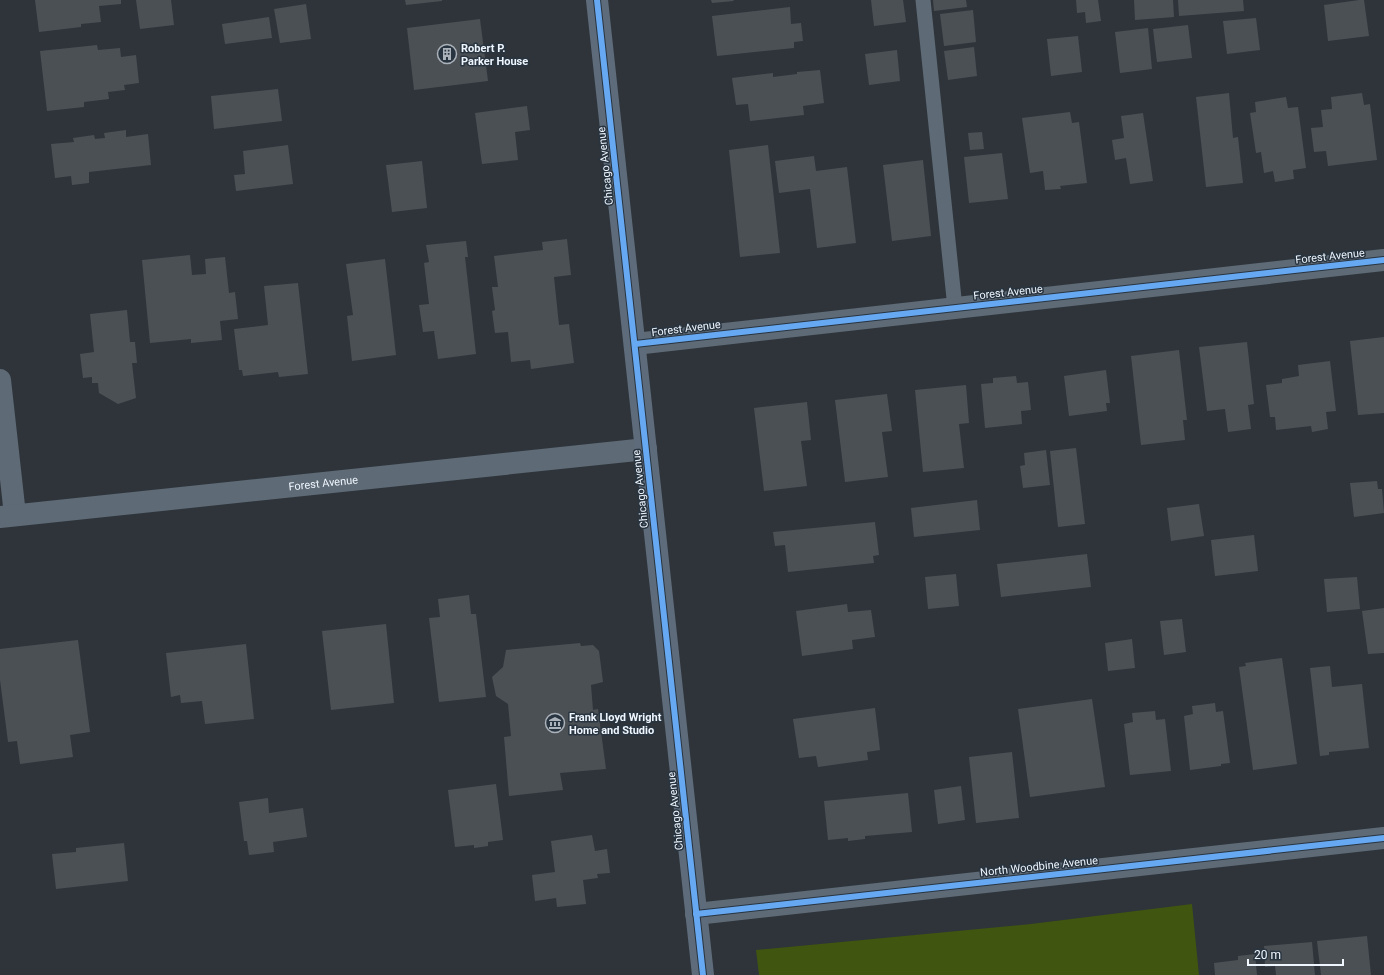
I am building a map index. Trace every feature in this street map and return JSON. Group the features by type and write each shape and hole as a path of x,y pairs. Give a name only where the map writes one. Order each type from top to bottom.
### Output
{"main road":[{"name":"Chicago Avenue","path":"597,0 703,975"}],"street":[{"name":"Forest Avenue","path":"635,344 1384,260"},
{"path":"0,380 8,516"},
{"name":"Forest Avenue","path":"8,516 646,449"},
{"name":"North Woodbine Avenue","path":"696,914 1384,838"}],"lane":[{"path":"923,0 955,308"}],"green space":[{"path":"1192,904 1199,975 759,975 756,950 1031,924"}],"building":[{"path":"35,0 121,0 121,4 99,6 101,22 81,24 81,27 39,32"},
{"path":"136,0 171,0 174,25 140,29"},
{"path":"405,0 442,0 442,1 406,5"},
{"path":"711,0 733,0 734,1 712,3"},
{"path":"871,0 903,0 906,22 874,26"},
{"path":"933,0 966,0 967,7 934,11"},
{"path":"1076,0 1098,0 1101,21 1086,23 1085,12 1077,13"},
{"path":"1134,0 1173,0 1174,17 1135,20"},
{"path":"1178,0 1243,0 1244,11 1179,16"},
{"path":"1364,0 1369,36 1328,41 1324,5"},
{"path":"306,4 311,39 280,43 274,9"},
{"path":"790,7 791,24 801,23 803,41 794,42 794,48 717,56 712,16"},
{"path":"973,10 976,42 944,46 940,14"},
{"path":"269,17 272,38 225,44 222,24"},
{"path":"1256,18 1260,50 1227,54 1223,21"},
{"name":"Robert P. Parker House","path":"480,19 488,81 414,90 407,28"},
{"path":"1188,25 1192,58 1157,62 1153,29"},
{"path":"1148,28 1152,69 1120,73 1115,32"},
{"path":"1078,36 1082,72 1051,76 1047,39"},
{"path":"97,45 98,50 120,48 121,57 136,55 139,83 124,85 125,90 108,92 109,99 84,102 84,107 47,111 40,51"},
{"path":"974,47 977,76 948,80 944,51"},
{"path":"897,50 900,81 869,85 865,54"},
{"path":"820,70 824,103 803,106 804,115 750,121 748,104 736,105 732,78 773,73 773,77 797,74 797,72"},
{"path":"278,89 282,121 214,129 211,96"},
{"path":"1229,93 1233,138 1238,137 1243,183 1206,187 1196,97"},
{"path":"1362,93 1364,105 1370,104 1377,160 1328,166 1326,151 1314,152 1311,128 1323,127 1321,110 1332,109 1331,97"},
{"path":"1286,97 1288,108 1298,107 1306,168 1293,170 1294,179 1275,182 1273,171 1264,173 1261,152 1256,153 1250,113 1256,112 1255,102"},
{"path":"527,106 530,130 515,132 518,160 482,164 475,113"},
{"path":"1070,112 1072,123 1079,122 1087,183 1060,186 1061,189 1045,190 1043,171 1030,173 1022,118"},
{"path":"1143,113 1153,181 1130,184 1126,158 1115,160 1112,140 1124,138 1121,116"},
{"path":"126,130 126,137 148,134 151,165 89,172 89,183 72,185 71,176 55,178 51,144 74,142 73,138 94,135 95,139 105,138 104,133"},
{"path":"982,132 984,149 970,150 968,133"},
{"path":"288,145 293,184 236,191 234,175 245,174 243,151"},
{"path":"768,145 780,253 740,257 729,150"},
{"path":"1002,153 1008,199 969,203 964,157"},
{"path":"814,156 816,171 847,167 856,243 817,248 810,189 779,193 775,161"},
{"path":"923,160 931,236 892,241 883,165"},
{"path":"422,161 427,208 392,212 386,165"},
{"path":"567,239 571,275 554,277 559,325 569,324 574,363 531,369 530,360 511,362 508,332 495,333 492,311 495,310 492,287 498,287 494,256 543,250 542,242"},
{"path":"466,241 468,257 465,257 476,354 438,359 434,331 423,332 419,305 429,304 424,263 429,262 426,245"},
{"path":"190,255 192,275 206,274 205,259 225,257 229,293 235,292 238,319 220,321 222,340 191,343 191,339 150,343 142,260"},
{"path":"385,259 396,355 352,361 347,316 353,315 346,264"},
{"path":"298,283 308,374 279,377 278,372 243,376 242,370 239,370 234,329 268,325 264,286"},
{"path":"127,310 130,342 135,342 137,363 132,363 136,398 118,404 99,393 98,383 92,383 92,377 83,378 80,354 94,352 90,314"},
{"path":"1384,337 1384,413 1358,415 1350,341"},
{"path":"1247,342 1254,404 1248,405 1251,429 1228,432 1225,409 1207,411 1199,347"},
{"path":"1179,350 1187,420 1183,420 1185,440 1141,445 1131,356"},
{"path":"1330,361 1336,411 1326,412 1328,429 1312,432 1311,426 1276,430 1275,417 1270,417 1266,385 1282,383 1282,379 1299,376 1298,365"},
{"path":"1106,370 1110,403 1106,403 1107,411 1069,416 1064,376"},
{"path":"1016,376 1017,383 1028,382 1031,410 1021,411 1022,424 985,428 981,384 993,383 993,378"},
{"path":"966,385 969,423 959,424 964,468 923,472 915,390"},
{"path":"887,394 892,431 882,432 888,477 845,482 835,400"},
{"path":"807,402 811,440 801,441 807,486 764,491 754,408"},
{"path":"1076,448 1085,524 1058,527 1050,451"},
{"path":"1046,450 1050,485 1023,488 1020,466 1025,465 1024,453"},
{"path":"1377,481 1378,489 1382,489 1384,513 1354,517 1350,483"},
{"path":"977,500 980,530 914,537 911,508"},
{"path":"1199,504 1204,536 1171,541 1167,508"},
{"path":"875,522 879,555 873,556 874,563 788,572 785,545 775,546 773,532"},
{"path":"1254,535 1258,571 1215,576 1211,540"},
{"path":"1087,554 1091,587 1001,597 997,564"},
{"path":"956,574 959,606 928,609 925,577"},
{"path":"1357,577 1360,609 1327,612 1324,579"},
{"path":"469,595 471,614 476,614 486,697 439,702 429,618 440,617 438,599"},
{"path":"847,604 848,612 871,610 875,637 852,640 853,649 802,656 796,611"},
{"path":"1384,608 1384,653 1368,654 1362,611"},
{"path":"1182,619 1186,652 1164,655 1160,621"},
{"path":"386,624 394,703 331,710 322,631"},
{"path":"1132,639 1135,668 1108,671 1105,643"},
{"path":"78,640 90,732 70,735 73,757 20,764 17,741 8,742 0,680 0,649"},
{"name":"Frank Lloyd Wright Home and Studio","path":"580,643 581,646 593,645 599,651 603,682 591,685 593,710 598,709 606,769 560,773 563,790 509,796 504,737 511,736 508,704 496,696 492,677 503,667 506,650"},
{"path":"246,644 254,719 205,724 202,701 181,703 180,695 171,697 166,653"},
{"path":"1282,658 1297,764 1253,770 1239,667 1246,666 1245,663"},
{"path":"1330,666 1332,687 1362,684 1369,748 1329,752 1329,755 1320,756 1310,668"},
{"path":"1092,699 1105,787 1030,797 1018,709"},
{"path":"1215,703 1216,712 1223,711 1230,763 1221,764 1221,766 1190,770 1184,716 1193,714 1192,706"},
{"path":"875,708 880,750 867,752 868,760 818,767 816,756 799,758 793,719"},
{"path":"1155,711 1156,720 1165,719 1171,771 1130,775 1124,724 1133,722 1132,713"},
{"path":"1012,752 1019,818 976,823 969,757"},
{"path":"496,784 503,840 488,842 488,846 474,848 474,845 455,847 448,790"},
{"path":"961,786 965,820 938,824 934,790"},
{"path":"908,793 912,832 865,836 865,839 848,841 848,838 828,840 824,801"},
{"path":"268,798 269,813 303,808 307,837 273,842 274,852 249,855 247,841 244,841 239,802"},
{"path":"592,835 595,851 607,849 610,873 597,874 598,878 583,880 586,904 557,907 556,898 535,901 532,875 555,872 551,841"},
{"path":"124,843 128,881 56,889 52,854 76,852 76,848"},
{"path":"1367,936 1371,975 1321,975 1317,941"},
{"path":"1312,942 1315,975 1276,975 1275,966 1265,967 1264,946"},
{"path":"1255,954 1257,975 1215,975 1214,963 1238,960 1238,956"}],"cycle path":[{"path":"597,0 703,975"},
{"path":"635,344 1384,260"},
{"path":"696,914 1384,838"}],"place":[{"name":"Robert P. Parker House","path":"447,54"},
{"name":"Frank Lloyd Wright Home and Studio","path":"555,723"}]}
